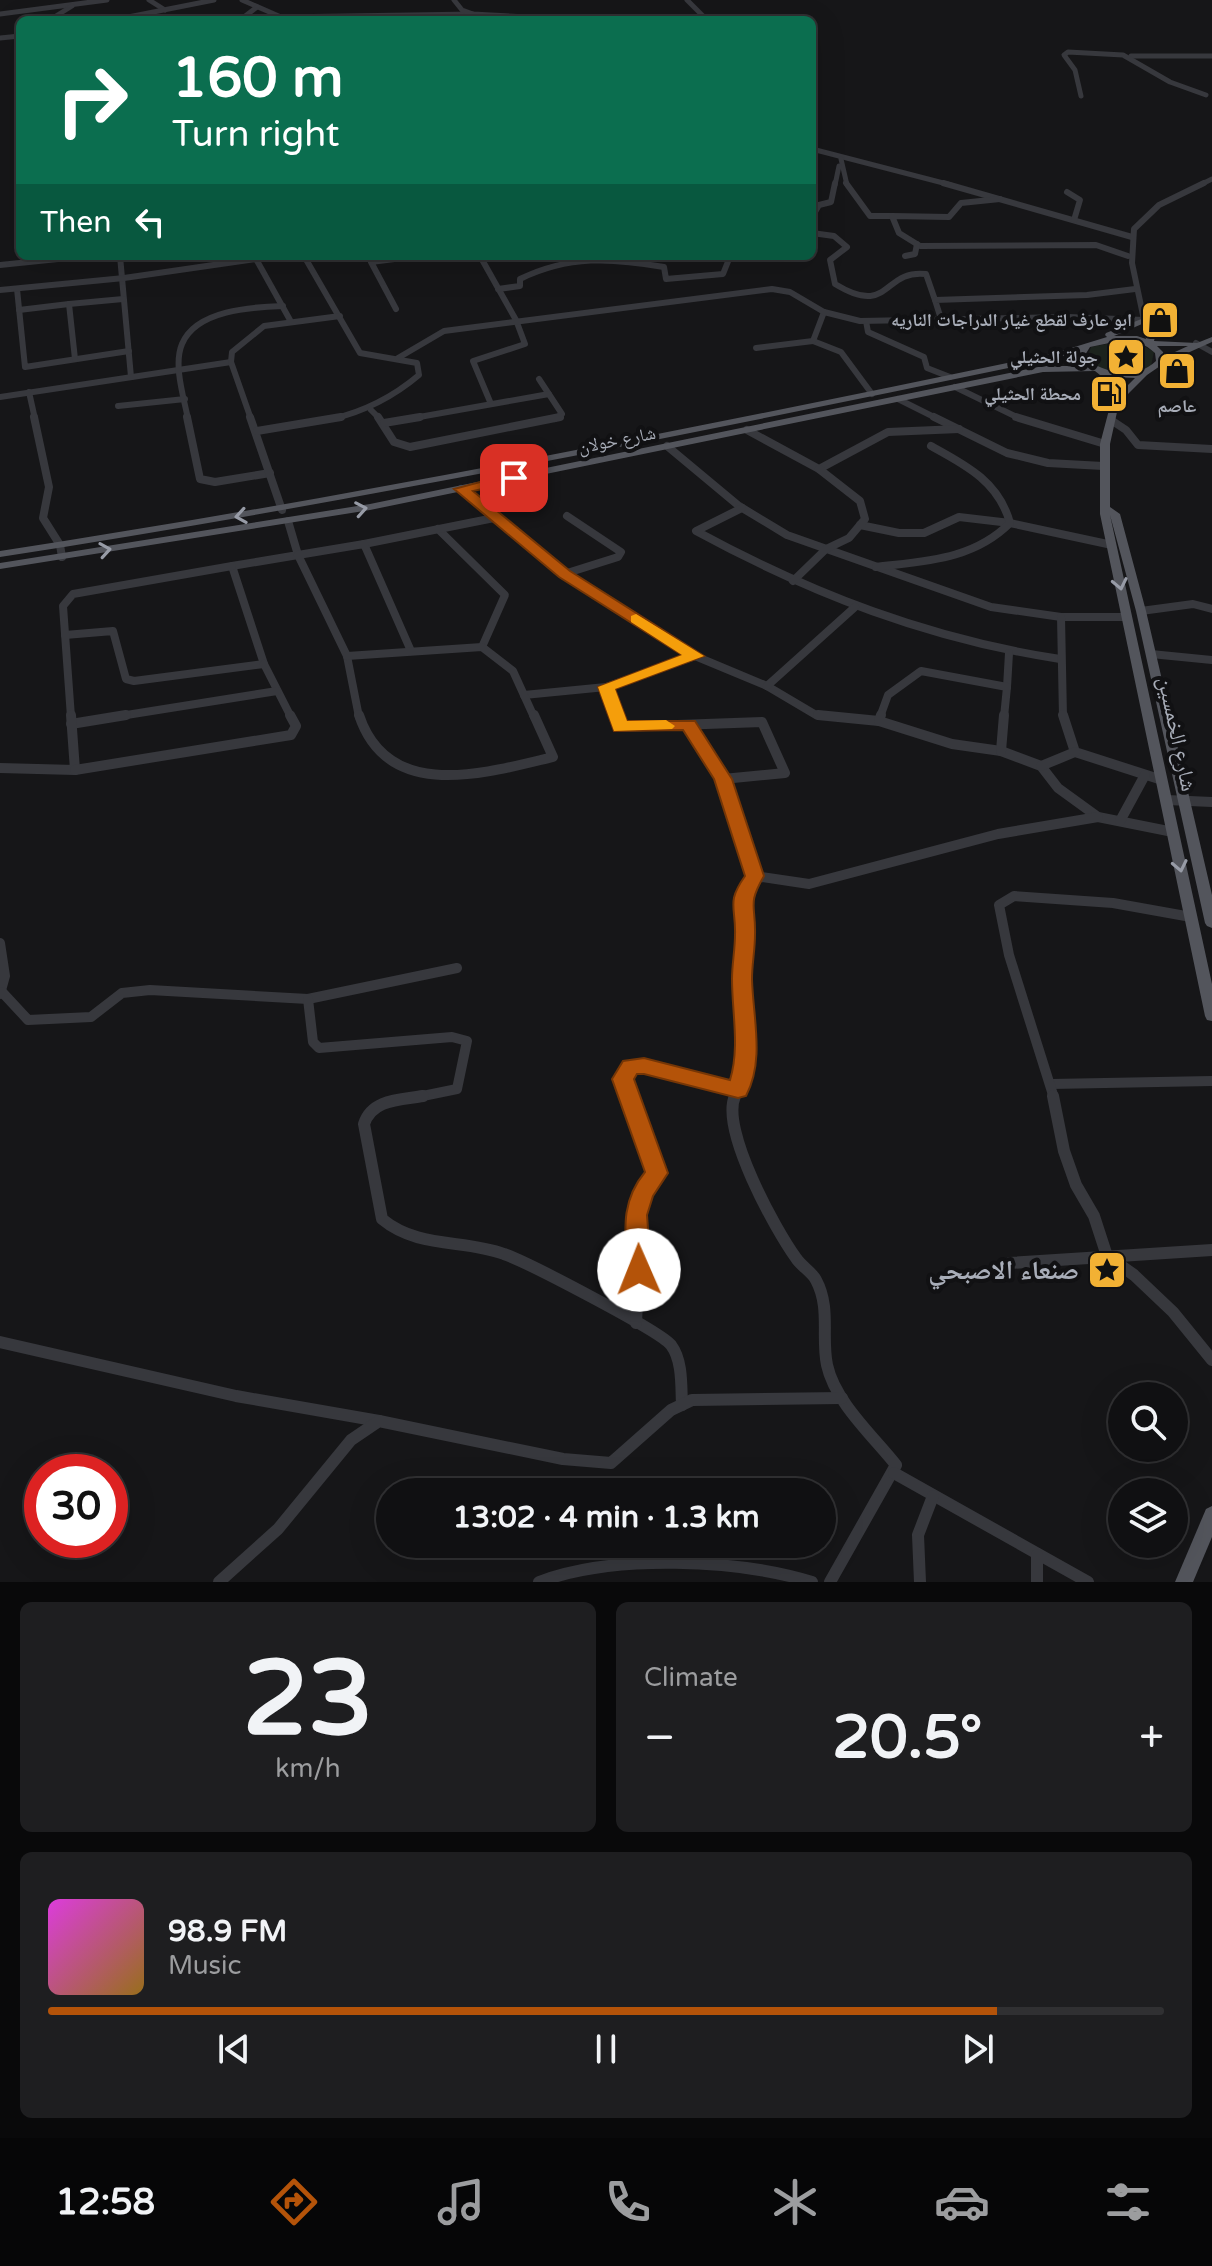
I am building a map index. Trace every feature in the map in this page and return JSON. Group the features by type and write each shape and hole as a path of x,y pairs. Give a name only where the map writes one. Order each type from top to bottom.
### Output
{"main road":[{"name":"شارع خولان","path":"0,554 282,510 747,430 898,399 1086,347 1144,320"},
{"path":"1144,320 1151,337 1149,343"},
{"path":"1099,341 1125,338 1149,343 1195,344 1212,339"},
{"path":"1149,343 1159,352 1160,362"},
{"name":"شارع الخمسين","path":"1195,344 1143,374 1117,401 1105,444 1103,466 1108,509 1105,514 1191,917 1207,973 1212,1016"},
{"path":"1086,347 1081,358 1117,386 1117,401"},
{"name":"شارع خولان","path":"0,566 288,521 461,489 566,462 872,394 1054,367 1143,374"},
{"name":"شارع الخمسين","path":"1108,509 1115,514 1141,611 1212,921"},
{"path":"1184,1582 1212,1515"}],"street":[{"path":"31,0 43,8"},
{"path":"0,14 107,0"},
{"path":"149,0 165,10"},
{"path":"134,16 214,0"},
{"path":"242,0 279,16"},
{"path":"454,0 462,10 473,14"},
{"path":"687,0 703,16"},
{"path":"56,16 75,4"},
{"path":"245,16 257,7"},
{"path":"345,16 510,16"},
{"path":"1081,96 1075,70 1065,54 1110,52 1127,56 1212,56"},
{"path":"1127,56 1170,82 1206,95"},
{"path":"816,151 840,162 1000,199 1132,237"},
{"path":"840,162 855,198 870,216 949,217 961,203 1000,199"},
{"path":"816,210 819,205 831,202 840,162"},
{"path":"398,358 444,331 772,289 790,292 824,312 866,321 942,322 1068,317 1144,320 1128,256 1137,222 1212,179"},
{"path":"1194,188 1212,187"},
{"path":"1067,192 1080,200 1074,220"},
{"path":"892,216 899,233 917,244 1096,245 1128,256"},
{"path":"816,234 834,236 847,247 830,260 835,284 857,296 871,297 916,272 926,274 942,322"},
{"path":"905,256 915,254 917,244"},
{"path":"0,264 44,260"},
{"path":"121,260 131,377"},
{"path":"0,290 124,278 249,260"},
{"path":"257,260 290,320"},
{"path":"257,431 371,410 401,392 419,375 417,363 398,358 374,358 360,353 306,260"},
{"path":"369,260 396,309"},
{"path":"482,260 516,320 525,344 522,348 479,356 473,361 491,404"},
{"path":"498,289 520,286 520,279 536,270 568,260"},
{"path":"594,260 664,267 666,279 723,274 729,260"},
{"path":"17,289 25,367 129,351"},
{"path":"935,300 1087,295 1135,289"},
{"path":"19,310 123,299"},
{"path":"69,304 75,359"},
{"path":"270,473 215,482 200,479 180,370 181,347 184,341 211,321 239,309 283,306"},
{"path":"813,341 824,312"},
{"path":"282,510 231,362 236,346 254,331 290,320 340,316"},
{"path":"866,321 868,332 924,357 927,368 976,400 1026,420 1105,444"},
{"path":"756,348 813,341 841,352 872,394"},
{"path":"1195,344 1212,352"},
{"path":"0,397 231,362"},
{"path":"371,410 384,423 394,442 410,447 553,420 562,414 539,379"},
{"path":"29,392 49,487 43,518 60,545 62,557"},
{"path":"384,423 549,394"},
{"path":"118,406 185,399"},
{"path":"898,399 1007,453 1048,463 1103,466"},
{"path":"1111,420 1126,430 1138,445 1212,449"},
{"path":"819,469 888,432 959,429"},
{"path":"747,430 819,469 860,501 865,519 860,525 849,538 826,549 793,581"},
{"path":"667,446 742,508 787,535 873,567 974,603 1061,617 1127,617"},
{"path":"873,567 930,561 972,551 995,541 1010,523 1008,511 991,483 931,446"},
{"path":"461,489 564,574 695,656 767,686 816,715 879,721 952,744 1001,751 1041,766 1058,788 1098,817"},
{"path":"742,508 696,531 793,581 905,625 1009,653 1060,659"},
{"path":"564,574 618,557 621,552 567,516"},
{"path":"860,525 899,533 924,533 959,517 1010,523 1112,545"},
{"path":"75,770 63,606 73,594 364,544 494,518"},
{"path":"288,521 298,555 346,656 363,728 388,759 413,774 463,775 553,757 513,671 482,647 346,656"},
{"path":"438,529 505,595 482,647"},
{"path":"364,544 411,651"},
{"path":"0,768 75,770 291,735 296,726 264,664 232,566"},
{"path":"1141,611 1193,604 1212,609"},
{"path":"767,686 855,607"},
{"path":"1061,617 1063,722 1075,752"},
{"path":"65,635 113,631 126,679 134,681 264,664"},
{"path":"1001,751 1009,653"},
{"path":"1151,654 1212,660"},
{"path":"524,695 606,687 695,656"},
{"path":"879,721 888,695 921,671 1007,687"},
{"path":"606,687 621,727 762,722 785,773 723,779"},
{"path":"71,724 277,691"},
{"path":"688,725 723,779 755,876"},
{"path":"1041,766 1075,752 1162,780"},
{"path":"1120,821 1145,775"},
{"path":"1167,800 1212,802"},
{"path":"755,876 809,884 998,834 1098,817 1173,832"},
{"path":"755,876 743,893 740,907 746,931 742,977 747,1060 731,1105 734,1132 745,1163 775,1222 796,1259 816,1279 826,1312 827,1365 842,1398 896,1465 830,1582"},
{"path":"1191,917 1113,903 1014,896 999,905 1009,955 1051,1084 1064,1151 1094,1216 1107,1256 1134,1275 1173,1312 1212,1360"},
{"path":"0,943 5,976 1,993 28,1020 91,1017 122,993 150,990 308,999 388,985 457,968"},
{"path":"308,999 313,1042 319,1048 452,1037 467,1041 457,1089 377,1105 368,1112 364,1124 382,1219 394,1229 444,1245 503,1253 636,1323 671,1345 680,1369 682,1405"},
{"path":"636,1323 640,1243 635,1215 642,1192 657,1173 623,1079 630,1066 644,1066 738,1090"},
{"path":"1051,1084 1212,1081"},
{"path":"1010,1263 1212,1250"},
{"path":"0,1342 277,1407 379,1421 563,1459 611,1463 671,1410 692,1400 842,1398"},
{"path":"219,1582 278,1529 351,1440 379,1421"},
{"path":"894,1473 1088,1582"},
{"path":"920,1582 918,1535 933,1496"},
{"path":"1037,1555 1037,1582"},
{"path":"539,1582 560,1571 663,1564 768,1573 812,1582"}],"shaded area":[{"path":"1122,341 1139,343 1154,352 1151,366 1135,371 1109,371 1087,358 1091,347"}],"slow traffic":[{"path":"636,619 695,656 606,687 621,727 666,726"}],"place":[{"name":"ابو عارف لقطع غيار الدراجات الناريه","path":"1160,320"},
{"name":"جولة الحثيلي","path":"1126,357"},
{"name":"عاصم","path":"1177,371"},
{"name":"محطة الحثيلي","path":"1109,394"},
{"name":"صنعاء الاصبحي","path":"1107,1270"}],"route":[{"path":"514,478 461,489 564,574 695,656 606,687 621,727 688,725 723,779 755,876 743,893 740,907 746,931 742,977 747,1060 738,1090 644,1066 630,1066 623,1079 655,1159 657,1173 642,1192 635,1215 640,1243 639,1270"}]}
